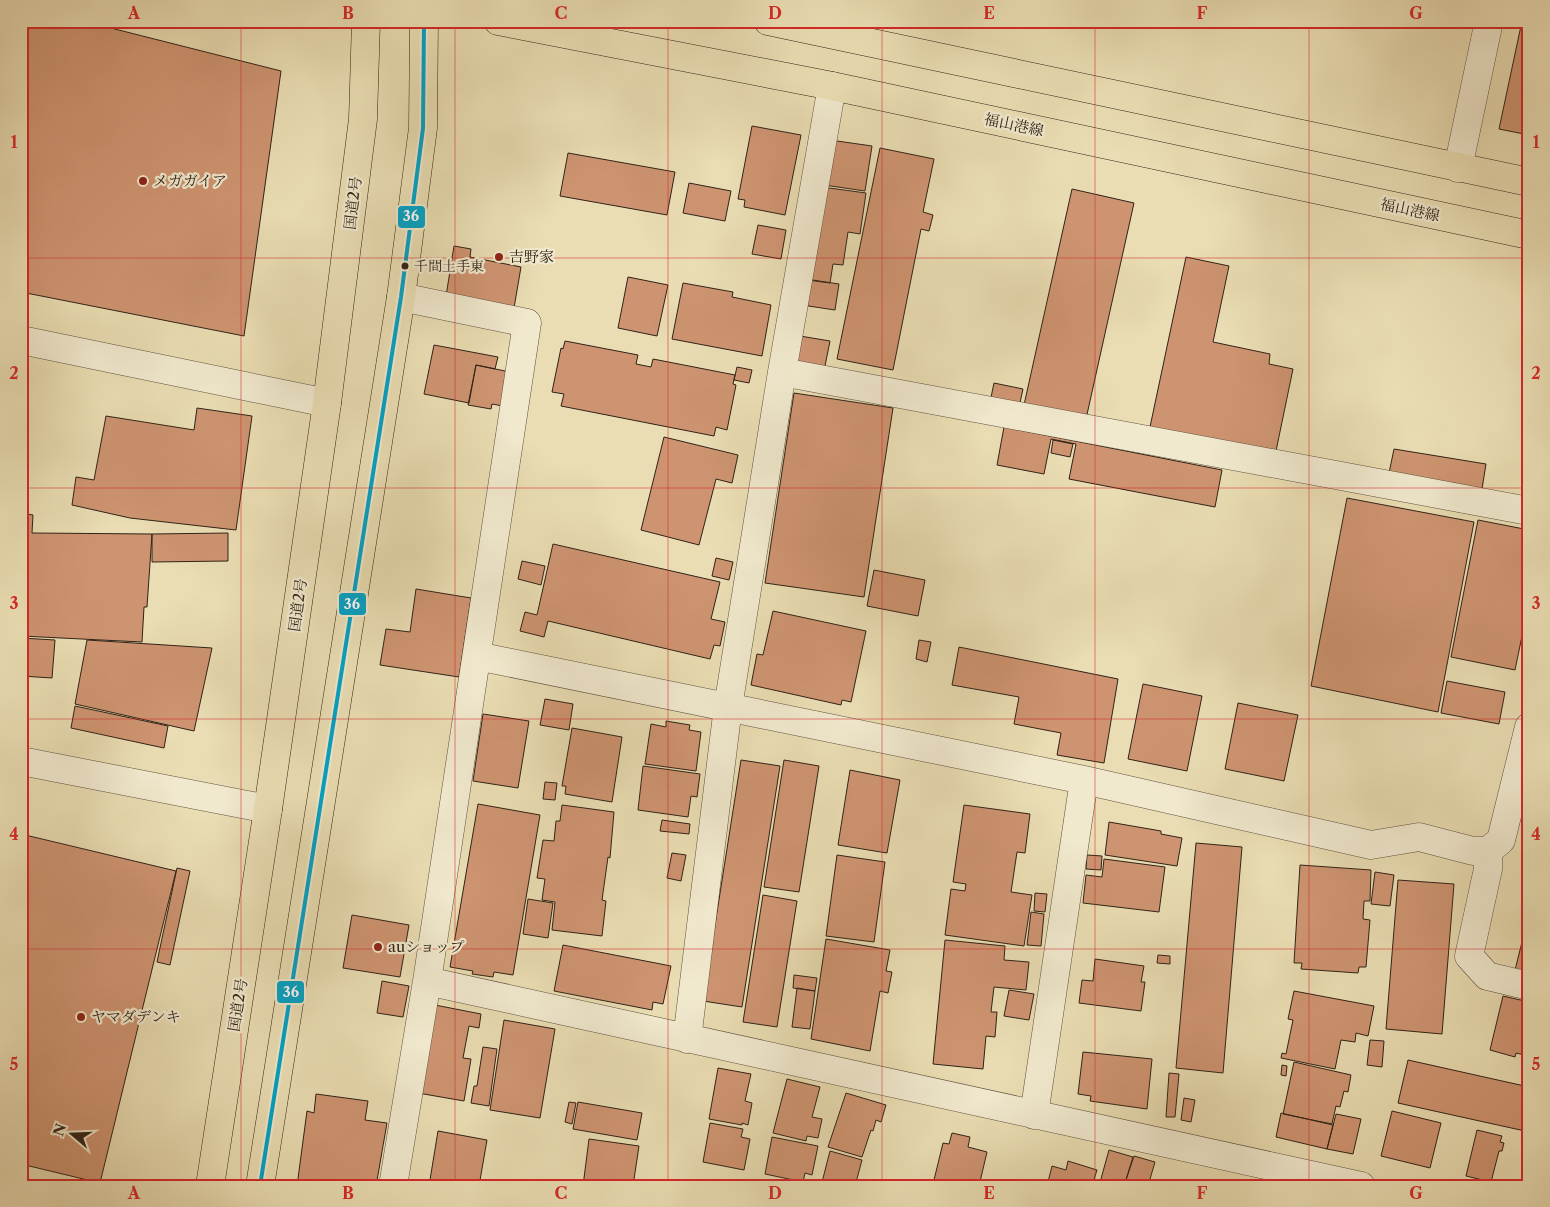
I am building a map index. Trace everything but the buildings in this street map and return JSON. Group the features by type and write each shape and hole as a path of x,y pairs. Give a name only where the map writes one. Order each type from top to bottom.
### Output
{"main road":[{"name":"国道2号","path":"210,1186 268,809 327,403 364,119 366,21"},
{"path":"260,1186 401,297 423,128 424,21"},
{"name":"福山港線","path":"498,21 832,86 1529,235"},
{"path":"768,21 1529,182"}],"street":[{"path":"1458,168 1489,21"},
{"path":"687,1039 728,707 782,372 832,86"},
{"path":"393,1186 427,981 528,323 401,297"},
{"path":"21,340 327,403"},
{"path":"782,372 1529,511"},
{"path":"477,656 1084,780 1371,845 1419,837 1473,851 1488,851 1501,840 1529,727"},
{"path":"21,761 268,809"},
{"path":"1034,1115 1084,780"},
{"path":"1488,851 1488,869 1469,956 1487,976 1529,986"},
{"path":"427,981 1361,1186"}],"transit line":[{"name":"36","path":"260,1186 401,297 423,128 424,21"}],"place":[{"name":"メガガイア","path":"143,181"},
{"name":"吉野家","path":"499,257"},
{"name":"千間土手東","path":"405,266"},
{"name":"auショップ","path":"378,947"},
{"name":"ヤマダデンキ","path":"81,1017"}]}
